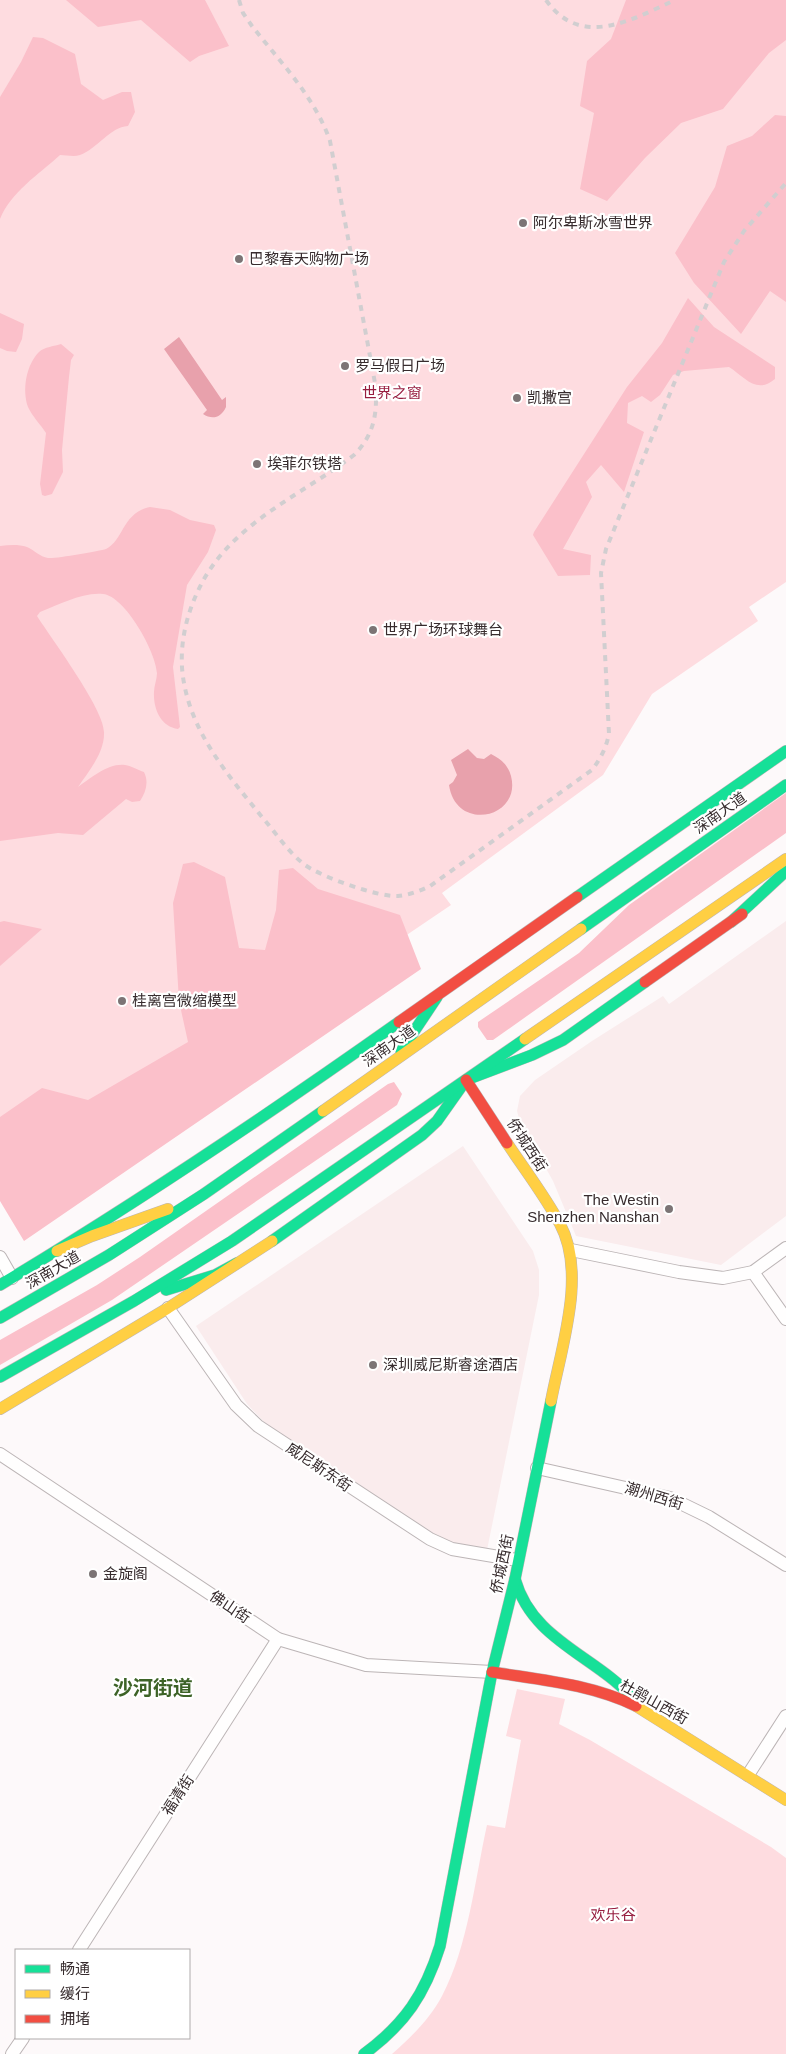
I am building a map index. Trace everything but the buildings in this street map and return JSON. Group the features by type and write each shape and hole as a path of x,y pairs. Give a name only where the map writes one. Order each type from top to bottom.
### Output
{"main road":[{"path":"0,1285 57,1251 264,1117 786,751"},
{"name":"深南大道","path":"0,1318 109,1255 204,1194 786,785"},
{"path":"0,1377 134,1301 232,1241 786,859"},
{"path":"732,922 786,871"},
{"path":"0,1409 168,1308 284,1233 422,1135 437,1121 466,1080 532,1055 563,1040 786,884"},
{"path":"395,1060 437,997"},
{"name":"侨城西街","path":"364,2054 385,2040 402,2023 418,2001 432,1974 440,1946 492,1672 515,1579 572,1288 570,1250 560,1224 466,1080"},
{"path":"57,1251 204,1194"},
{"path":"134,1301 215,1274 237,1263"},
{"path":"515,1579 523,1603 536,1621 545,1630 622,1686 646,1712"},
{"name":"杜鹃山西街","path":"492,1672 586,1687 617,1697 646,1712 786,1800"}],"street":[{"path":"570,1250 709,1277 736,1276 753,1272 786,1248"},
{"path":"0,1257 12,1278"},
{"path":"753,1272 786,1319"},
{"name":"威尼斯东街","path":"168,1308 236,1405 258,1426 430,1539 452,1549 518,1560"},
{"name":"佛山街","path":"0,1454 278,1639 366,1664 492,1672"},
{"name":"潮州西街","path":"537,1468 670,1498 709,1517 786,1565"},
{"name":"福清街","path":"80,1949 278,1639"},
{"path":"748,1775 786,1716"},
{"path":"12,2054 22,2039"}],"shaded area":[{"path":"66,0 205,0 229,46 199,56 190,62 141,20 98,27"},
{"path":"626,0 786,0 786,40 769,53 723,109 681,123 645,158 607,201 580,189 594,113 580,106 587,61 611,39"},
{"path":"33,37 43,38 75,54 81,84 103,100 122,92 131,92 135,112 128,126 115,130 86,152 78,156 60,155 18,192 0,219 0,97 21,62"},
{"path":"775,115 786,116 786,302 770,291 741,334 694,283 675,253 715,187 727,146 752,136"},
{"path":"688,298 714,327 775,367 775,379 762,385 756,385 729,367 684,371 673,375 660,395 651,402 642,396 628,403 627,423 644,432 624,492 601,465 586,482 592,497 563,549 591,555 590,575 558,576 533,535 534,532 627,387 662,343"},
{"path":"0,313 24,324 22,339 16,352 0,348"},
{"path":"179,337 222,400 226,397 226,407 219,416 213,417 203,414 207,410 164,349"},
{"path":"61,344 74,355 71,360 62,450 63,472 52,494 45,496 42,495 40,484 46,433 28,407 25,386 28,371 39,352"},
{"path":"150,507 170,510 190,520 214,525 216,530 208,552 187,585 173,667 180,727 178,729 172,728 159,716 154,698 157,673 151,652 138,626 121,604 112,597 95,594 71,600 40,612 37,616 96,707 102,721 104,739 102,747 78,787 100,772 119,765 144,772 146,787 140,801 132,802 126,799 83,835 58,833 0,841 0,546 24,546 48,558 106,549 117,539 134,515"},
{"path":"468,749 477,758 484,759 491,754 501,760 508,769 511,776 512,790 507,802 498,810 487,814 475,814 463,810 454,800 449,785 457,775 451,760"},
{"path":"786,793 786,833 493,1040 487,1040 478,1027 478,1022 579,953 629,905"},
{"path":"194,862 225,877 239,948 265,950 276,910 279,870 293,868 318,889 400,915 421,969 24,1241 0,1201 0,1117 42,1088 88,1100 188,1042 179,1001 173,903 183,864"},
{"path":"4,921 42,929 0,966 0,922"},
{"path":"786,921 786,1216 721,1265 576,1236 553,1181 520,1122 517,1111 520,1096 535,1080 592,1041 663,996 669,1004"},
{"path":"394,1082 402,1094 397,1105 112,1300 0,1365 0,1340 97,1285 140,1257 388,1084"},
{"name":"深圳威尼斯睿途酒店","path":"463,1146 533,1251 539,1270 539,1295 487,1550 447,1543 270,1428 247,1404 196,1326"}],"green space":[{"name":"世界之窗","path":"0,0 786,0 786,582 749,607 758,621 652,694 603,775 442,893 451,905 0,1199"},
{"name":"欢乐谷","path":"517,1689 565,1699 559,1724 590,1740 771,1847 786,1858 786,2054 392,2054 426,2020 442,1996 451,1977 464,1935 487,1825 505,1828 521,1740 506,1736"}],"railway":[{"path":"239,0 243,13 252,26 306,95 330,141 375,383 376,403 371,430 367,439 354,455 266,514 226,549 210,569 197,593 186,624 182,656 183,677 187,697 203,735 224,769 249,801 288,848 305,865 350,885 377,893 398,896 430,886 592,770 598,761 605,748 609,734 601,573 606,549 724,262 744,231 786,183"},
{"path":"546,0 560,15 575,24 591,27 625,22 675,0"}],"traffic: fast":[{"path":"577,897 786,751"},
{"path":"581,929 786,785"},
{"path":"731,922 786,871"},
{"path":"272,1241 422,1135 437,1121 466,1080 532,1055 563,1040 645,982"},
{"path":"401,1051 437,997"},
{"path":"0,1285 202,1157 399,1022"},
{"path":"0,1377 134,1301 232,1241 525,1039"},
{"path":"0,1318 109,1255 204,1194 323,1111"},
{"path":"166,1290 215,1275 237,1263"},
{"path":"364,2054 391,2031 412,2007 428,1979 440,1946 492,1672 515,1579 551,1401"},
{"path":"515,1579 524,1601 536,1619 569,1648 622,1687 638,1704"}],"traffic: slow":[{"path":"525,1039 786,859"},
{"path":"323,1111 581,929"},
{"path":"507,1143 554,1214 568,1244 572,1288 565,1335 551,1401"},
{"path":"57,1251 92,1236 168,1209"},
{"path":"0,1409 168,1308 272,1241"},
{"path":"636,1706 786,1800"}],"traffic: jam":[{"path":"399,1022 577,897"},
{"path":"645,982 742,914"},
{"path":"466,1080 507,1143"},
{"path":"492,1672 547,1680 583,1688 636,1706"}],"place":[{"name":"阿尔卑斯冰雪世界","path":"523,223"},
{"name":"巴黎春天购物广场","path":"239,259"},
{"name":"罗马假日广场","path":"345,366"},
{"name":"凯撒宫","path":"517,398"},
{"name":"埃菲尔铁塔","path":"257,464"},
{"name":"世界广场环球舞台","path":"373,630"},
{"name":"桂离宫微缩模型","path":"122,1001"},
{"name":"The Westin Shenzhen Nanshan","path":"669,1209"},
{"name":"深圳威尼斯睿途酒店","path":"373,1365"},
{"name":"金旋阁","path":"93,1574"}],"district":[{"name":"沙河街道","path":"153,1688"}]}
